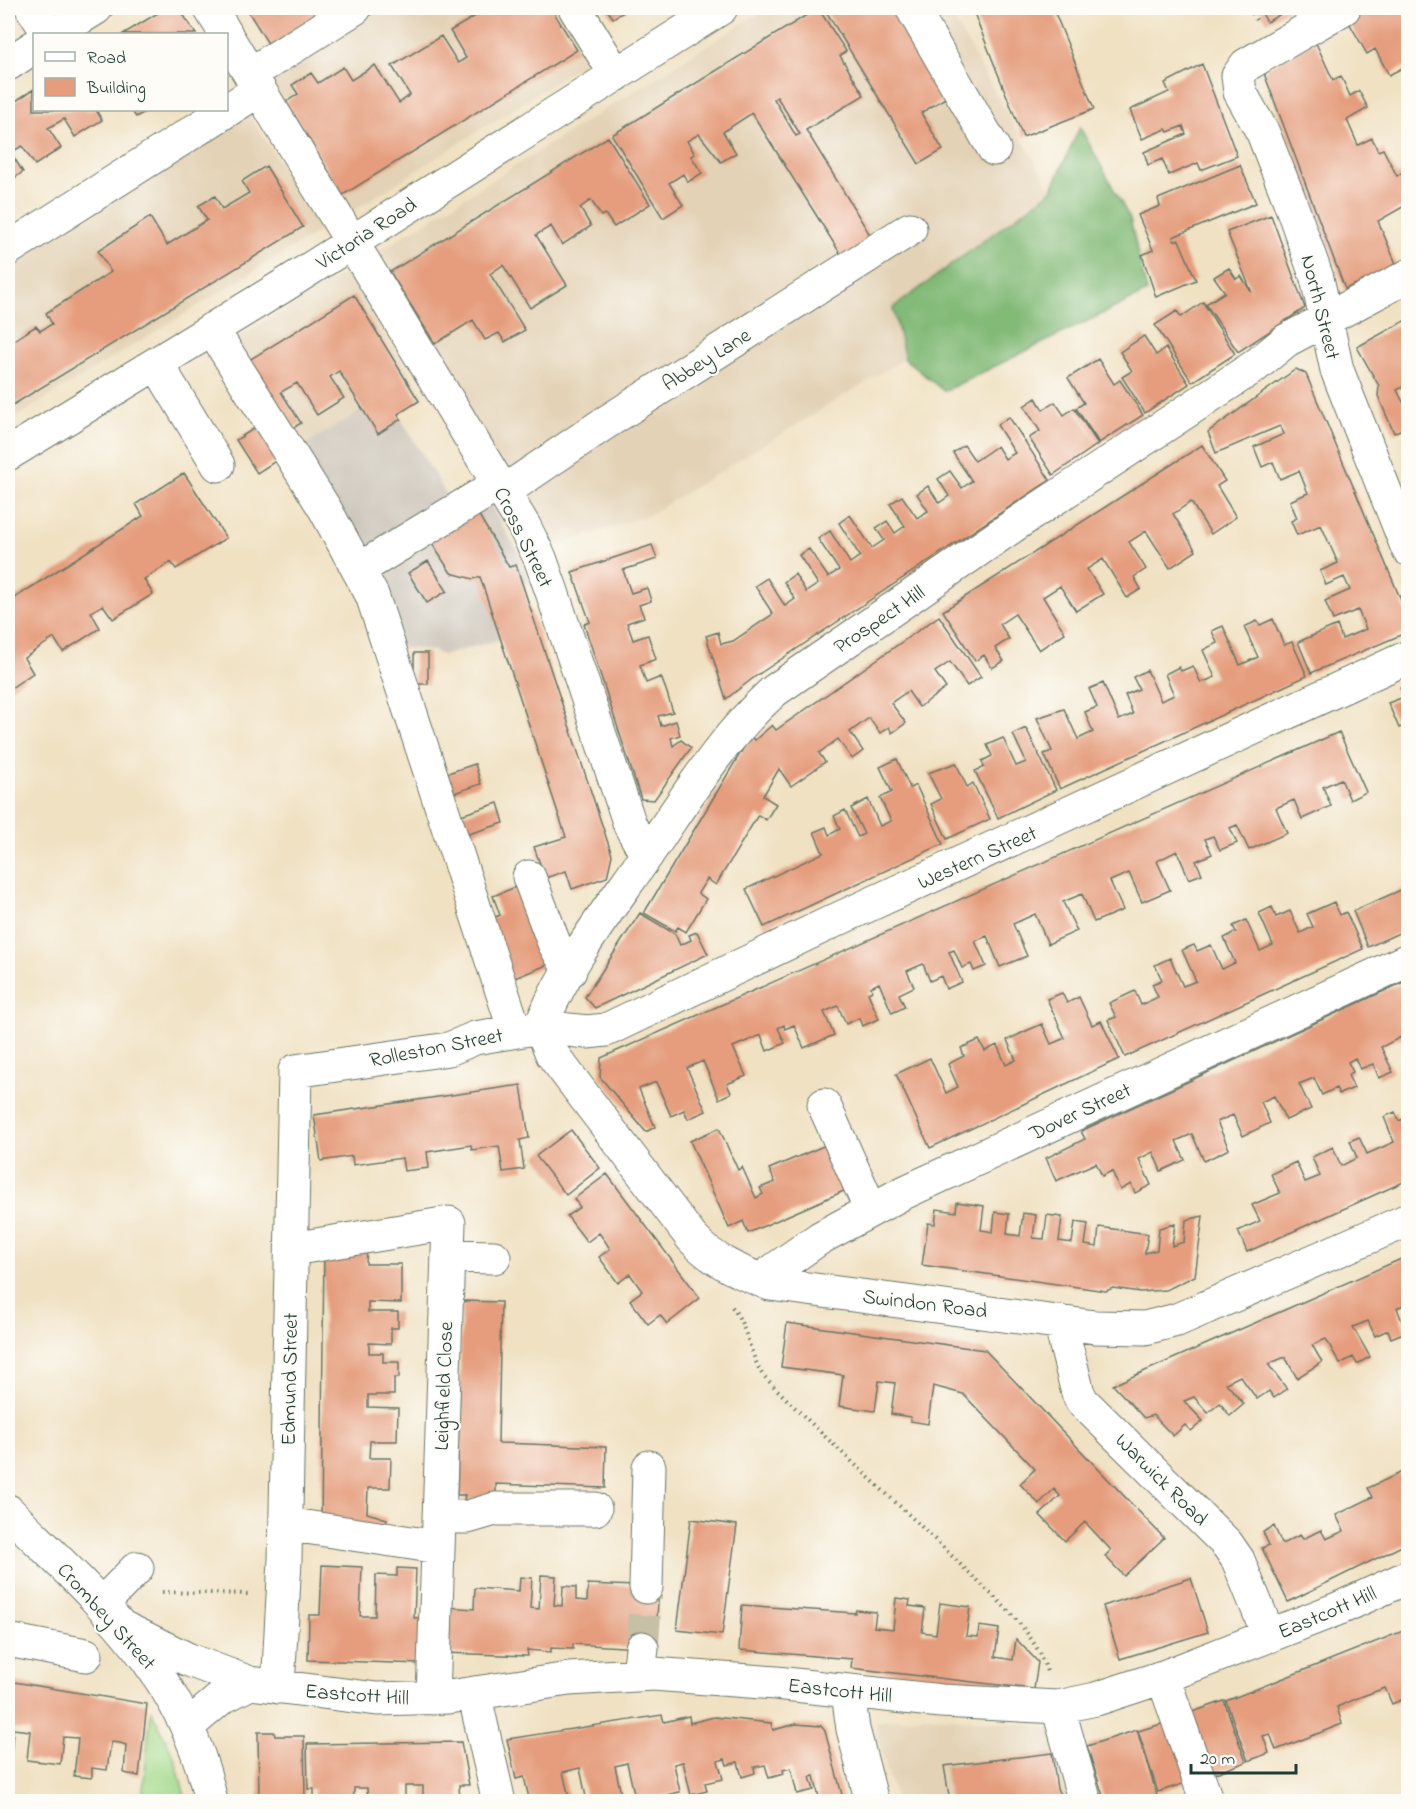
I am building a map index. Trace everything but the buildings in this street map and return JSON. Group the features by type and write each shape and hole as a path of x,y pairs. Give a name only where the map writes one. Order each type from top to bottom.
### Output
{"street":[{"path":"32,8 50,33"},
{"path":"53,33 96,8"},
{"name":"Cross Street","path":"210,8 225,33"},
{"path":"228,100 355,8"},
{"path":"575,8 616,75"},
{"name":"Victoria Road","path":"8,454 157,364 721,8"},
{"path":"912,8 994,149"},
{"name":"North Street","path":"1344,8 1243,68 1238,76 1240,93 1263,133 1289,199 1311,260 1343,386 1408,549"},
{"name":"Cross Street","path":"228,38 501,488 540,558 630,825 646,855"},
{"path":"8,64 33,47"},
{"path":"8,249 212,111"},
{"name":"Abbey Lane","path":"358,570 501,488 910,229"},
{"name":"Prospect Hill","path":"528,1029 549,1005 601,920 730,734 774,691 1025,518 1255,366 1274,348 1408,276"},
{"name":"Swindon Road","path":"212,329 325,509 372,595 528,1029 552,1054 683,1228 713,1257 760,1280 788,1287 1060,1322 1126,1328 1162,1324 1194,1314 1408,1220"},
{"path":"157,364 218,465"},
{"name":"Western Street","path":"528,1029 587,1032 620,1024 664,1000 1408,657"},
{"path":"529,877 554,943 570,971"},
{"name":"Dover Street","path":"760,1280 820,1238 871,1210 1408,960"},
{"name":"Rolleston Street","path":"295,1071 449,1049 475,1038 528,1029"},
{"name":"Edmund Street","path":"264,1685 284,1594 295,1071"},
{"path":"824,1105 871,1210"},
{"name":"Leighfield Close","path":"292,1249 449,1223 433,1698"},
{"path":"448,1256 494,1257"},
{"name":"Warwick Road","path":"1060,1322 1082,1401 1227,1544 1238,1560 1269,1636"},
{"path":"646,1587 649,1467"},
{"path":"286,1524 438,1532 468,1517 495,1509 595,1509"},
{"name":"Crombey Street","path":"8,1511 102,1604 124,1628 159,1674 188,1726 211,1802"},
{"path":"102,1604 137,1568"},
{"name":"Eastcott Hill","path":"124,1628 189,1660 264,1685 377,1699 433,1698 474,1693 569,1679 640,1661 848,1693 1058,1707 1096,1699 1163,1677 1340,1608 1408,1577"},
{"path":"8,1640 86,1654"},
{"path":"1163,1677 1207,1802"},
{"path":"188,1726 221,1698 264,1685"},
{"path":"474,1693 499,1802"},
{"path":"848,1693 853,1729 873,1802"},
{"path":"1058,1707 1085,1802"}],"path":[{"path":"732,1307 742,1321 748,1345 762,1374 901,1505 1031,1636 1044,1662 1058,1707"},
{"path":"168,1592 284,1594"}],"shaded area":[{"path":"363,8 566,8 596,56 348,214 260,73"},
{"path":"767,8 947,8 1085,248 649,515 551,547 373,255"},
{"path":"241,101 321,230 8,422 8,249"},
{"path":"346,271 425,397 398,414 401,419 378,434 294,451 228,344"},
{"path":"363,410 378,433 401,419 451,502 479,486 521,557 529,581 487,596 501,639 442,656 435,651 396,647 294,451"},
{"path":"926,1716 1051,1727 1075,1801 896,1801 874,1722"}],"green space":[{"path":"1080,127 1130,219 1147,292 944,391 905,359 893,308 1051,191"},
{"path":"151,1710 175,1759 186,1801 142,1801"}],"tunnel":[{"path":"642,1648 646,1587"}]}
